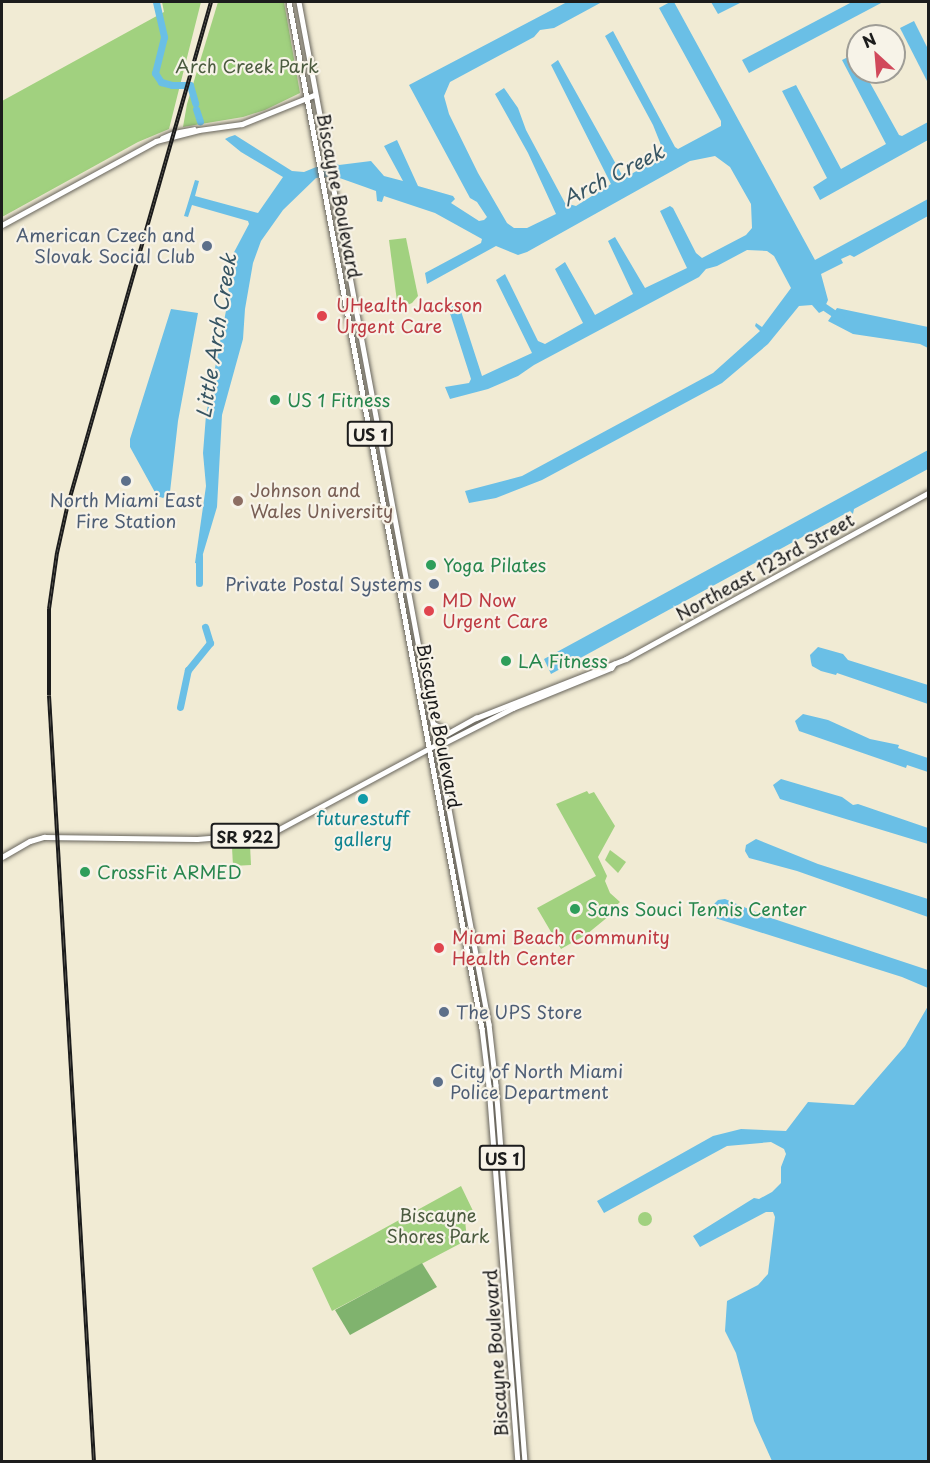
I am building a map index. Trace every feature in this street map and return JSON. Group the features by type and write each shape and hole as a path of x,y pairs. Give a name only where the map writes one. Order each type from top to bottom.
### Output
{"main road":[{"name":"Biscayne Boulevard","path":"290,2 484,1044 518,1461"},
{"name":"Biscayne Boulevard","path":"299,2 314,94 491,1041 525,1461"},
{"path":"291,10 300,8"},
{"path":"2,225 174,133 242,124 314,94"},
{"path":"378,476 389,489"},
{"name":"Northeast 123rd Street","path":"2,857 30,841 45,837 206,839 272,833 437,744 545,695 557,687 611,668 614,664 928,493"},
{"path":"382,495 393,510"},
{"path":"545,695 550,687"},
{"name":"Northeast 123rd Street","path":"437,744 449,732 480,717 550,687 557,687"},
{"path":"474,727 480,717"},
{"path":"433,723 449,732"},
{"path":"462,920 472,934"},
{"path":"496,1172 504,1180"}],"green space":[{"path":"162,2 201,2 169,129 138,142 2,217 2,101 164,12"},
{"name":"Arch Creek Park","path":"218,2 284,2 300,93 265,110 243,117 183,127 187,104"},
{"path":"406,238 418,296 412,303 398,309 389,240"},
{"path":"587,791 589,794 594,792 615,826 598,857 607,876 605,881 610,893 620,902 608,913 609,916 587,934 561,949 537,908 596,876 556,804"},
{"path":"250,845 251,865 233,866 232,847"},
{"path":"610,850 626,862 618,873 605,860"},
{"name":"Biscayne Shores Park","path":"461,1186 475,1215 465,1220 467,1240 332,1311 312,1268"},
{"path":"645,1212 650,1214 652,1219 650,1224 645,1226 640,1224 638,1219 640,1214"},
{"path":"422,1263 437,1287 350,1335 335,1310"}],"water":[{"path":"567,2 602,2 554,28 540,30 534,37 450,82 444,96 449,114 478,173 507,223 514,228 527,228 556,214 528,153 495,94 504,88 518,108 526,130 565,203 576,206 611,184 551,65 558,60 622,175 626,177 665,155 653,125 605,36 613,31 675,147 678,149 721,126 721,121 659,8 670,2 674,2 815,260 928,199 928,216 854,257 850,255 841,259 843,263 821,274 828,300 823,311 819,313 812,305 799,306 768,344 722,383 542,480 496,498 469,503 465,491 522,476 713,373 760,331 755,326 756,323 762,327 791,288 774,256 767,251 747,250 717,266 706,269 699,277 534,365 518,376 488,389 450,399 445,387 469,383 471,379 448,307 458,302 482,376 532,353 496,280 505,274 538,341 545,344 583,323 555,269 565,262 595,315 633,294 608,241 615,237 645,288 687,268 660,211 670,206 673,208 696,253 702,258 746,235 752,228 751,204 730,167 715,156 690,161 527,252 518,255 496,246 427,284 425,273 481,243 482,239 435,213 384,196 382,202 377,201 376,191 334,176 316,178 283,210 261,241 253,263 245,309 243,339 222,415 217,507 200,564 195,563 206,486 203,453 206,415 229,295 227,275 232,256 249,224 248,221 192,205 188,217 184,216 195,180 199,181 195,196 258,213 283,177 241,152 225,139 235,135 292,171 304,172 331,161 339,165 371,161 384,176 403,181 384,146 397,140 418,186 453,196 455,199 451,203 479,221 484,220 487,217 477,202 470,198 409,85"},
{"path":"711,2 742,2 718,14"},
{"path":"852,2 883,2 749,73 742,60"},
{"path":"914,21 928,49 928,83 906,40 906,25"},
{"path":"855,84 871,84 899,135 902,136 928,122 928,140 820,200 813,187 827,178 782,91 796,85 841,169 886,144"},
{"path":"837,308 928,327 928,348 920,344 853,334 828,321"},
{"path":"171,309 198,313 178,421 170,492 163,498 157,496 130,447 130,439"},
{"path":"928,450 928,469 854,509 853,514 850,511 551,674 544,659"},
{"path":"818,647 843,654 848,660 928,685 928,704 837,673 836,675 821,671 812,666 810,655"},
{"path":"803,714 828,720 870,739 899,745 898,748 928,758 928,772 907,765 906,768 799,731 795,721"},
{"path":"781,779 842,797 853,805 858,804 928,828 928,844 780,799 773,785"},
{"path":"756,839 818,864 928,899 928,917 797,871 749,858 745,851 746,845"},
{"path":"725,899 765,916 928,970 928,988 902,977 715,918 712,906 718,900"},
{"path":"928,1006 928,1461 772,1461 754,1421 736,1353 725,1331 727,1301 758,1285 768,1274 775,1217 773,1212 766,1212 700,1247 693,1236 754,1198 759,1199 772,1192 781,1183 781,1167 786,1154 784,1149 771,1142 727,1146 604,1213 597,1201 713,1136 741,1129 786,1131 808,1102 854,1105 905,1046"}],"waterway":[{"name":"Arch Creek","path":"156,2 164,37 155,73 161,82 172,85 190,85 195,103"},
{"name":"Arch Creek","path":"196,109 200,121"},
{"name":"Arch Creek","path":"820,304 841,318"},
{"name":"Little Arch Creek","path":"199,556 199,583"},
{"path":"180,707 188,670 210,643 205,627"}],"railway":[{"path":"94,1462 49,695 49,609 57,553 67,508 211,2"}],"place":[{"name":"American Czech and Slovak Social Club","path":"207,246"},
{"name":"UHealth Jackson Urgent Care","path":"322,316"},
{"name":"US 1 Fitness","path":"275,400"},
{"name":"North Miami East Fire Station","path":"126,481"},
{"name":"Johnson and Wales University","path":"238,501"},
{"name":"Yoga Pilates","path":"431,565"},
{"name":"Private Postal Systems","path":"434,584"},
{"name":"MD Now Urgent Care","path":"429,611"},
{"name":"LA Fitness","path":"506,661"},
{"name":"futurestuff gallery","path":"363,799"},
{"name":"CrossFit ARMED","path":"85,872"},
{"name":"Sans Souci Tennis Center","path":"575,909"},
{"name":"Miami Beach Community Health Center","path":"439,948"},
{"name":"The UPS Store","path":"444,1012"},
{"name":"City of North Miami Police Department","path":"438,1082"}]}
